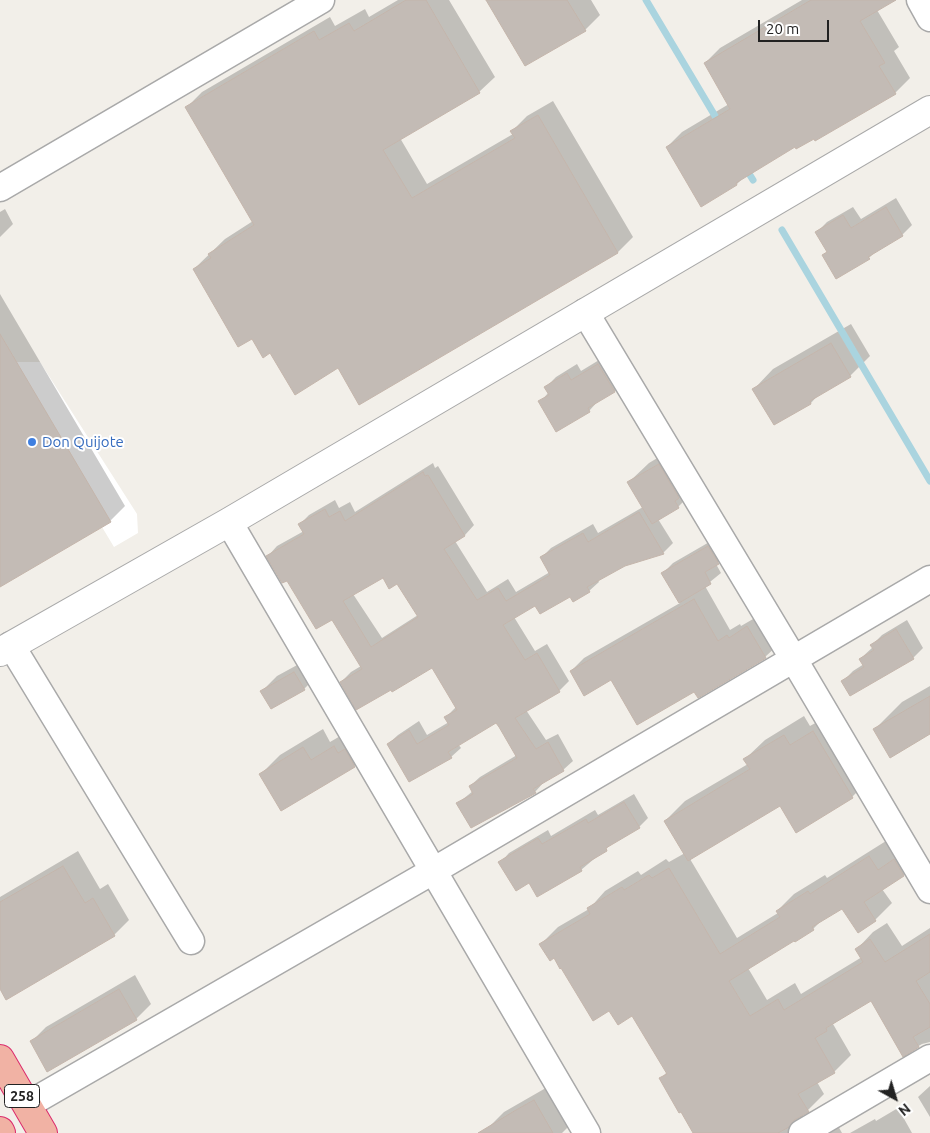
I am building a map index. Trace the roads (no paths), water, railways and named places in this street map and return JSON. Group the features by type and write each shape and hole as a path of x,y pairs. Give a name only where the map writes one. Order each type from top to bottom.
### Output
{"highway":[{"name":"258","path":"0,1059 43,1133"}],"street":[{"path":"0,188 320,0"},
{"path":"920,0 930,18"},
{"path":"191,941 6,649 229,522 930,110"},
{"path":"585,312 794,658 930,890"},
{"path":"229,522 587,1133"},
{"path":"27,1105 433,871 930,579"},
{"path":"802,1133 930,1058"}],"waterway":[{"path":"646,0 721,126"},
{"path":"745,167 753,180"},
{"path":"782,230 930,481"}],"place":[{"name":"Don Quijote","path":"32,442"}]}
